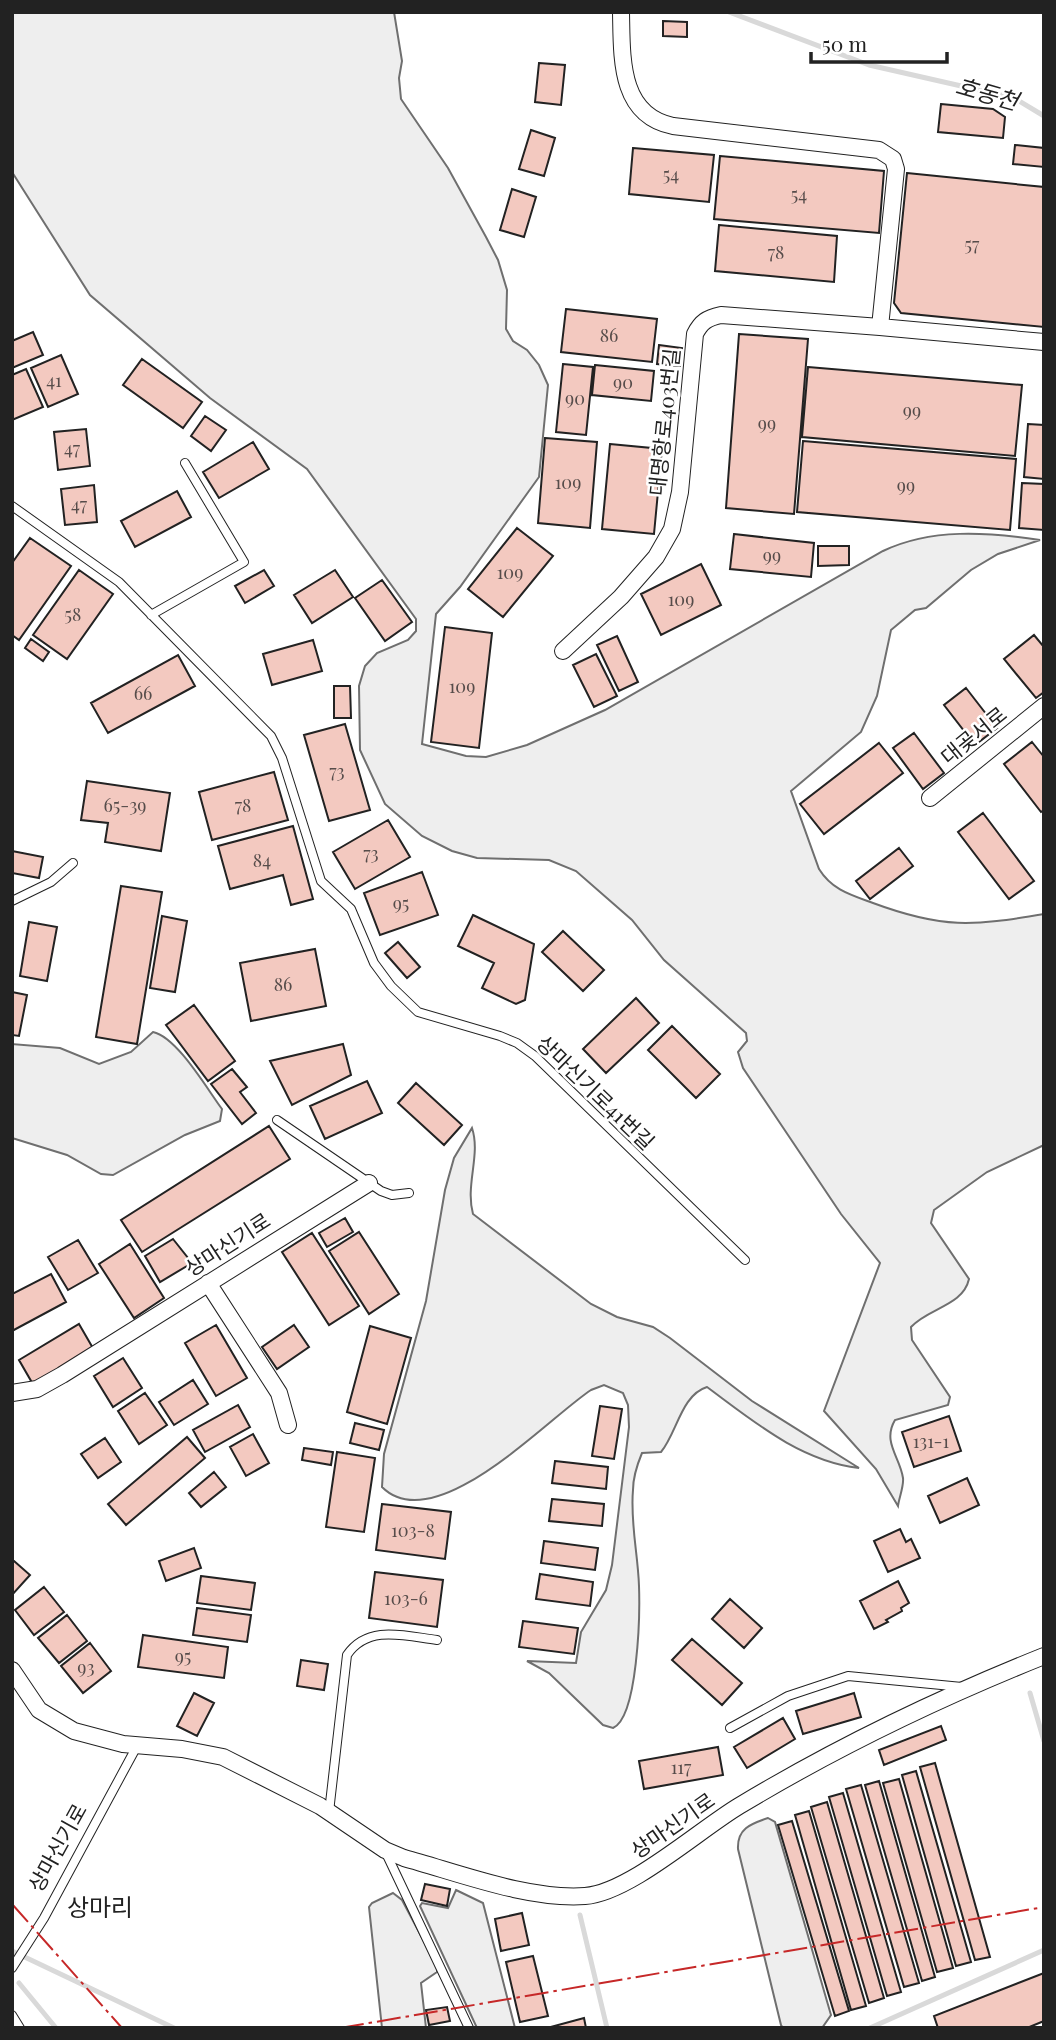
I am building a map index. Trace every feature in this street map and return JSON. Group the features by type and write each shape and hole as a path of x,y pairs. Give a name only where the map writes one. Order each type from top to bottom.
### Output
{"street":[{"path":"621,12 622,46 629,90 644,115 673,126 879,150 893,159 895,169 880,327 1044,342"},
{"name":"대명항로403번길","path":"563,651 621,597 656,557 672,529 680,492 695,334 700,324 709,317 720,315 880,327"},
{"name":"대곶서로","path":"930,798 1044,706"},
{"name":"상마신기로","path":"12,1393 37,1389 62,1376 369,1183"},
{"path":"208,1283 274,1384 288,1425"},
{"name":"상마신기로","path":"12,1670 28,1698 54,1720 75,1731 137,1746 182,1749 223,1757 329,1812 385,1850 404,1858 547,1894 587,1896 630,1881 738,1807 876,1730 965,1687 1044,1656"}],"lane":[{"path":"151,615 244,562 185,463"},
{"name":"상마신기로41번길","path":"12,506 91,559 119,582 277,745 321,881 351,909 374,963 406,1002 418,1012 436,1019 509,1039 536,1056 745,1260"},
{"path":"12,901 32,894 73,863"},
{"path":"277,1120 369,1183 392,1195 410,1193"},
{"path":"329,1812 347,1655 354,1644 369,1636 385,1634 437,1640"},
{"name":"상마신기로","path":"730,1728 788,1696 840,1678 965,1687"},
{"name":"상마신기로","path":"13,1966 137,1746"},
{"path":"385,1850 469,2028"},
{"path":"12,2015 20,2028"}],"shaded area":[{"path":"12,12 394,12 402,61 399,78 401,99 448,168 498,260 507,290 506,329 513,341 527,350 539,365 548,385 539,477 460,587 436,614 422,744 466,756 486,757 527,745 605,710 883,551 901,544 920,538 960,534 1040,540 998,554 971,570 926,608 915,610 891,630 877,696 861,732 791,791 819,869 830,882 843,891 897,911 939,921 977,923 1044,914 1044,1145 987,1172 934,1210 931,1223 969,1279 960,1295 911,1327 912,1340 950,1397 948,1405 895,1420 891,1428 891,1442 903,1481 898,1506 876,1469 824,1411 880,1263 841,1214 743,1068 738,1052 747,1041 746,1033 664,960 632,920 576,871 549,860 477,858 452,851 422,836 385,804 360,750 359,686 365,666 377,653 408,640 416,631 416,619 307,469 210,398 90,295 12,172"},
{"path":"153,1032 172,1043 191,1065 222,1109 220,1121 185,1135 113,1175 101,1174 67,1155 12,1138 12,1044 60,1048 99,1064 131,1052"},
{"path":"472,1128 475,1149 471,1192 473,1214 591,1304 617,1317 653,1327 752,1401 859,1468 817,1457 778,1438 707,1387 691,1398 661,1452 642,1453 637,1467 633,1485 639,1586 636,1663 628,1705 621,1720 613,1728 603,1725 549,1673 527,1661 576,1663 581,1632 606,1590 612,1565 629,1427 628,1405 623,1393 604,1385 591,1390 520,1447 460,1487 431,1498 404,1499 382,1487 384,1454 426,1301 445,1190 454,1158"},
{"path":"768,1818 775,1822 831,2015 822,2028 783,2028 781,2025 738,1849 742,1832"},
{"path":"456,1890 483,1903 515,2028 477,2028 420,1906 422,1903 448,1908"},
{"path":"393,1893 402,1900 437,1966 437,1972 421,1983 426,2028 382,2028 369,1907"}],"building":[{"path":"663,21 687,22 687,37 663,36"},
{"path":"539,63 565,65 561,105 535,102"},
{"path":"941,104 993,109 1005,117 1003,138 938,132"},
{"path":"531,130 555,138 544,176 519,169"},
{"path":"1015,145 1044,148 1044,167 1013,164"},
{"path":"633,148 714,155 709,202 629,194"},
{"path":"720,156 884,171 879,233 714,219"},
{"path":"907,173 1044,187 1044,327 901,313 894,303"},
{"path":"512,189 536,197 524,237 500,230"},
{"path":"719,225 837,236 834,282 715,271"},
{"path":"566,309 657,319 652,362 561,352"},
{"path":"33,332 43,355 12,368 12,341"},
{"path":"739,334 808,339 794,514 726,508"},
{"path":"659,345 682,348 680,366 657,364"},
{"path":"61,355 78,394 48,407 31,368"},
{"path":"142,359 202,402 183,428 123,385"},
{"path":"563,364 593,367 586,435 556,432"},
{"path":"595,365 654,371 651,401 592,395"},
{"path":"808,367 1022,385 1015,456 802,437"},
{"path":"26,369 43,407 12,420 12,375"},
{"path":"205,416 226,430 211,451 191,436"},
{"path":"1028,424 1044,425 1044,479 1024,477"},
{"path":"86,429 90,466 58,470 54,432"},
{"path":"545,438 597,442 590,528 538,523"},
{"path":"803,441 1016,459 1010,530 797,512"},
{"path":"253,442 269,469 219,498 203,472"},
{"path":"610,444 662,449 654,534 602,529"},
{"path":"1022,483 1044,484 1044,530 1019,528"},
{"path":"94,485 97,522 65,525 61,489"},
{"path":"177,491 191,517 135,547 121,521"},
{"path":"517,528 553,556 503,617 468,589"},
{"path":"734,534 814,543 811,577 730,569"},
{"path":"30,538 71,566 19,640 12,635 12,563"},
{"path":"818,546 849,546 849,565 818,566"},
{"path":"701,564 721,605 661,635 641,594"},
{"path":"79,570 113,594 67,659 33,635"},
{"path":"264,570 274,586 245,603 235,586"},
{"path":"335,570 353,597 312,623 294,595"},
{"path":"382,580 412,622 385,641 355,598"},
{"path":"445,627 492,633 479,748 431,742"},
{"path":"1034,635 1044,647 1044,692 1036,698 1004,659"},
{"path":"617,636 638,682 619,691 597,645"},
{"path":"31,639 49,652 43,661 25,648"},
{"path":"313,640 322,671 272,685 263,654"},
{"path":"596,654 617,696 594,707 573,665"},
{"path":"178,655 195,686 108,733 91,703"},
{"path":"334,686 350,686 351,718 334,718"},
{"path":"966,688 997,728 975,745 944,705"},
{"path":"345,724 370,810 329,821 304,735"},
{"path":"914,733 944,773 923,789 893,748"},
{"path":"1032,742 1044,757 1044,810 1041,812 1004,764"},
{"path":"879,743 903,773 824,834 800,804"},
{"path":"274,772 288,820 212,840 199,792"},
{"path":"87,781 170,793 161,851 105,842 108,823 81,820"},
{"path":"983,813 1034,881 1009,899 958,832"},
{"path":"388,820 410,857 355,889 333,852"},
{"path":"293,826 313,899 291,905 283,875 230,889 218,846"},
{"path":"899,848 913,866 870,899 856,881"},
{"path":"12,851 43,857 39,878 12,873"},
{"path":"422,872 438,915 380,935 364,893"},
{"path":"121,886 162,892 137,1044 96,1037"},
{"path":"473,915 534,944 525,1000 516,1004 482,988 494,963 458,946"},
{"path":"162,916 187,921 175,992 150,988"},
{"path":"29,922 57,927 47,981 20,976"},
{"path":"563,931 604,970 583,991 542,952"},
{"path":"398,942 420,967 407,978 385,953"},
{"path":"315,949 326,1006 251,1021 240,963"},
{"path":"12,992 27,995 19,1036 12,1035"},
{"path":"636,998 659,1023 606,1073 583,1049"},
{"path":"194,1005 235,1061 208,1081 166,1025"},
{"path":"672,1026 720,1074 696,1098 648,1050"},
{"path":"343,1044 351,1075 292,1105 270,1061"},
{"path":"232,1069 247,1087 240,1092 256,1113 242,1124 211,1084"},
{"path":"367,1081 382,1113 325,1139 310,1106"},
{"path":"416,1083 462,1125 444,1145 398,1103"},
{"path":"269,1126 290,1159 142,1252 121,1220"},
{"path":"345,1218 353,1232 327,1247 319,1233"},
{"path":"359,1232 399,1294 369,1314 329,1251"},
{"path":"312,1233 359,1306 329,1325 282,1252"},
{"path":"173,1239 192,1263 160,1282 145,1256"},
{"path":"78,1240 98,1273 68,1290 48,1257"},
{"path":"130,1244 164,1298 134,1318 99,1264"},
{"path":"51,1274 66,1302 12,1331 12,1294"},
{"path":"79,1324 94,1350 34,1386 19,1360"},
{"path":"216,1325 247,1378 216,1396 185,1343"},
{"path":"294,1325 309,1347 277,1369 262,1347"},
{"path":"370,1326 411,1338 387,1424 347,1412"},
{"path":"123,1358 142,1388 113,1407 94,1376"},
{"path":"193,1380 208,1404 174,1425 159,1402"},
{"path":"145,1393 167,1425 139,1444 118,1411"},
{"path":"238,1405 250,1427 205,1452 193,1430"},
{"path":"600,1406 622,1409 614,1459 592,1456"},
{"path":"949,1416 961,1451 914,1467 902,1432"},
{"path":"355,1423 384,1430 379,1450 350,1443"},
{"path":"253,1434 269,1463 246,1476 230,1447"},
{"path":"187,1437 205,1458 126,1525 108,1504"},
{"path":"105,1438 121,1462 98,1478 81,1454"},
{"path":"304,1448 333,1452 331,1465 302,1460"},
{"path":"337,1452 375,1458 364,1532 326,1527"},
{"path":"555,1461 608,1467 606,1489 552,1483"},
{"path":"214,1472 226,1487 201,1507 189,1493"},
{"path":"967,1478 979,1505 940,1523 928,1496"},
{"path":"552,1499 604,1504 602,1526 549,1521"},
{"path":"382,1504 451,1512 445,1559 376,1550"},
{"path":"900,1529 906,1542 911,1539 920,1558 888,1572 874,1541"},
{"path":"544,1541 598,1548 595,1570 541,1563"},
{"path":"194,1548 201,1568 166,1581 159,1561"},
{"path":"14,1561 30,1575 12,1595 12,1563"},
{"path":"375,1572 443,1580 437,1627 369,1618"},
{"path":"540,1574 593,1582 590,1606 536,1599"},
{"path":"201,1576 255,1583 251,1610 197,1603"},
{"path":"898,1581 909,1603 901,1608 902,1611 886,1620 888,1622 874,1629 860,1601"},
{"path":"44,1587 64,1612 34,1635 15,1610"},
{"path":"730,1599 762,1628 744,1648 712,1619"},
{"path":"197,1608 251,1615 247,1642 193,1635"},
{"path":"67,1615 87,1641 59,1663 38,1638"},
{"path":"523,1621 578,1628 574,1654 519,1647"},
{"path":"143,1635 228,1647 224,1678 138,1667"},
{"path":"692,1639 742,1683 722,1705 672,1660"},
{"path":"90,1643 111,1671 83,1693 61,1666"},
{"path":"301,1660 328,1664 324,1690 297,1686"},
{"path":"194,1693 214,1703 197,1736 177,1726"},
{"path":"854,1693 861,1717 803,1734 796,1711"},
{"path":"783,1718 795,1739 747,1768 734,1747"},
{"path":"941,1726 946,1740 884,1765 879,1750"},
{"path":"718,1747 723,1775 644,1789 639,1761"},
{"path":"935,1763 990,1957 975,1960 920,1767"},
{"path":"916,1771 971,1962 956,1966 902,1775"},
{"path":"899,1779 953,1968 937,1972 883,1783"},
{"path":"879,1781 935,1977 922,1981 865,1785"},
{"path":"861,1785 919,1983 904,1987 846,1789"},
{"path":"843,1793 901,1992 887,1996 829,1797"},
{"path":"827,1802 884,1998 869,2003 811,1807"},
{"path":"809,1811 866,2006 851,2010 795,1815"},
{"path":"792,1821 849,2011 835,2016 778,1825"},
{"path":"425,1884 450,1889 447,1906 421,1900"},
{"path":"522,1913 529,1945 501,1951 495,1919"},
{"path":"533,1956 548,2016 520,2022 506,1962"},
{"path":"1044,1973 1044,2021 1027,2028 938,2028 934,2016"},
{"path":"447,2007 450,2021 429,2025 426,2010"},
{"path":"584,2018 586,2028 547,2028"}],"waterway":[{"name":"호동천","path":"729,12 869,65 1014,98 1044,116"},
{"path":"1030,1693 1044,1741"},
{"path":"580,1915 607,2028"},
{"path":"870,2028 1044,1950"},
{"path":"12,1951 174,2028"},
{"path":"19,1983 56,2028"}],"power":[{"path":"12,1904 122,2028"},
{"path":"340,2028 1044,1907"}],"district":[{"name":"상마리","path":"100,1908"}]}
